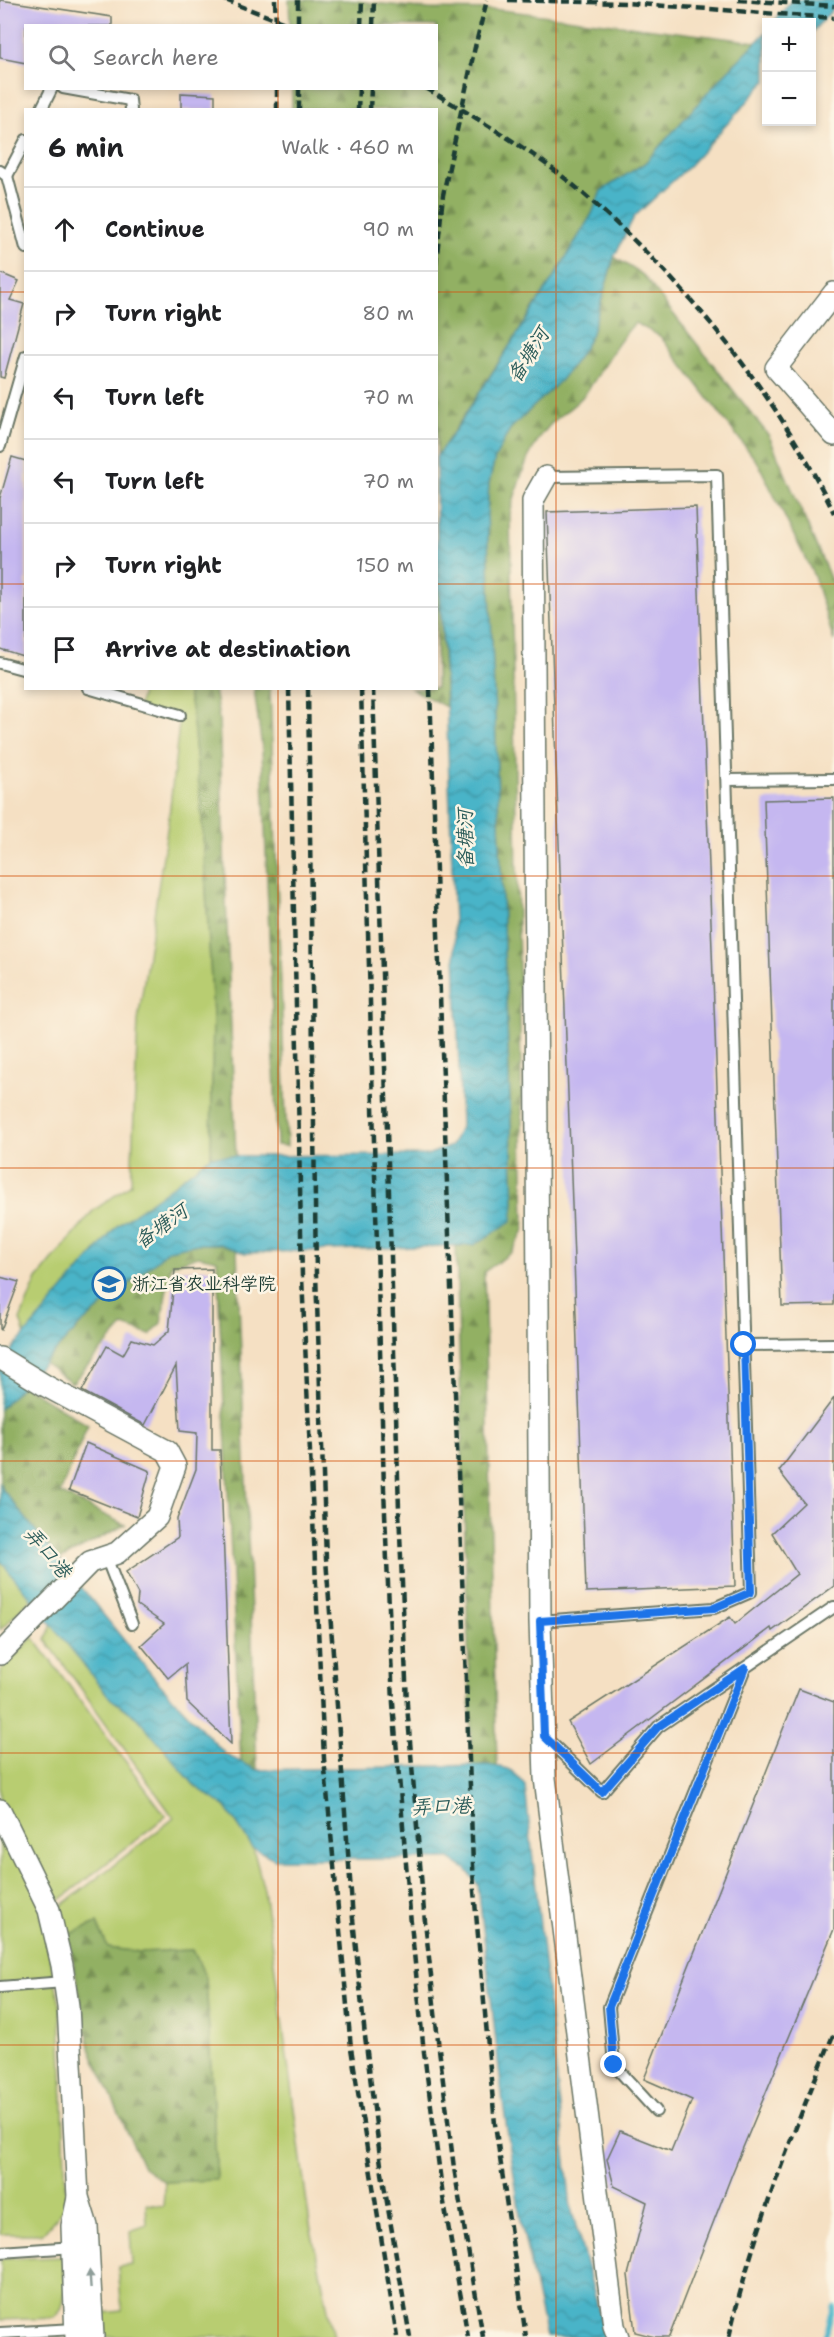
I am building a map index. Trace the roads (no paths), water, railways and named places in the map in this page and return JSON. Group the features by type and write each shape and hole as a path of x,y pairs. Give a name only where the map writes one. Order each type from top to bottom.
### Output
{"street":[{"path":"834,293 776,368 834,435"},
{"path":"546,477 533,500 540,1621 546,1790 614,2326 618,2337"},
{"path":"0,1358 46,1386 168,1451 175,1466 158,1517 117,1553 98,1559 33,1619 0,1654"},
{"path":"0,1810 49,1910 68,2006 78,2198 87,2226 80,2247 82,2334"}],"lane":[{"path":"42,108 51,90"},
{"path":"74,90 130,100 131,108"},
{"path":"24,143 3,174 24,242"},
{"path":"0,446 24,363"},
{"path":"540,1621 714,1608 751,1592 717,475 546,477"},
{"path":"0,663 24,669"},
{"path":"95,690 180,715"},
{"path":"727,780 834,779"},
{"path":"744,1345 834,1344"},
{"path":"98,1559 132,1624"},
{"path":"544,1736 602,1792 658,1727 834,1606"},
{"path":"656,2110 614,2065 609,2007 745,1668"},
{"path":"0,1987 64,1982"},
{"path":"0,2252 80,2247"},
{"path":"0,2333 82,2334"}],"water":[{"path":"792,0 834,0 834,8 816,28 816,18 777,18"},
{"name":"备塘河","path":"762,36 762,85 689,166 634,217 614,257 591,336 561,380 510,429 495,458 489,483 487,514 514,1204 512,1221 474,1245 245,1253 220,1244 197,1244 169,1250 80,1325 0,1409 0,1364 117,1226 211,1156 427,1155 451,1146 461,1126 446,695 438,565 438,454 556,274 592,214 601,191 645,163"},
{"name":"弄口港","path":"0,1483 3,1490 156,1680 226,1755 257,1770 487,1765 509,1770 521,1780 525,1786 571,2208 606,2337 546,2337 522,2227 503,2103 478,1885 466,1869 450,1859 275,1859 253,1848 226,1807 195,1786 138,1718 111,1699 0,1560"}],"waterway":[{"path":"825,2337 834,2307"}],"railway":[{"path":"225,0 288,24"},
{"path":"275,0 276,24"},
{"path":"298,0 298,24"},
{"path":"361,24 362,0"},
{"path":"373,24 374,0"},
{"path":"438,245 443,195 487,0"},
{"path":"508,0 625,3 834,18"},
{"path":"738,0 834,6"},
{"path":"277,90 277,108"},
{"path":"299,90 299,108"},
{"path":"358,108 359,90"},
{"path":"370,108 371,90"},
{"path":"429,90 548,165 585,195 658,265 693,302 756,382 811,468 834,513"},
{"path":"289,690 302,1277 324,1759 351,2048 397,2337"},
{"path":"308,690 316,1274 326,1559 353,1919 365,2036 382,2173 410,2337"},
{"path":"361,690 384,1489 393,1703 424,2053 443,2197 468,2337"},
{"path":"373,690 407,1705 424,1912 439,2049 454,2168 483,2337"},
{"path":"430,690 474,1891 495,2124 526,2337"},
{"path":"729,2337 762,2221 789,2145 834,2033"}],"place":[{"name":"浙江省农业科学院","path":"109,1284"}]}
